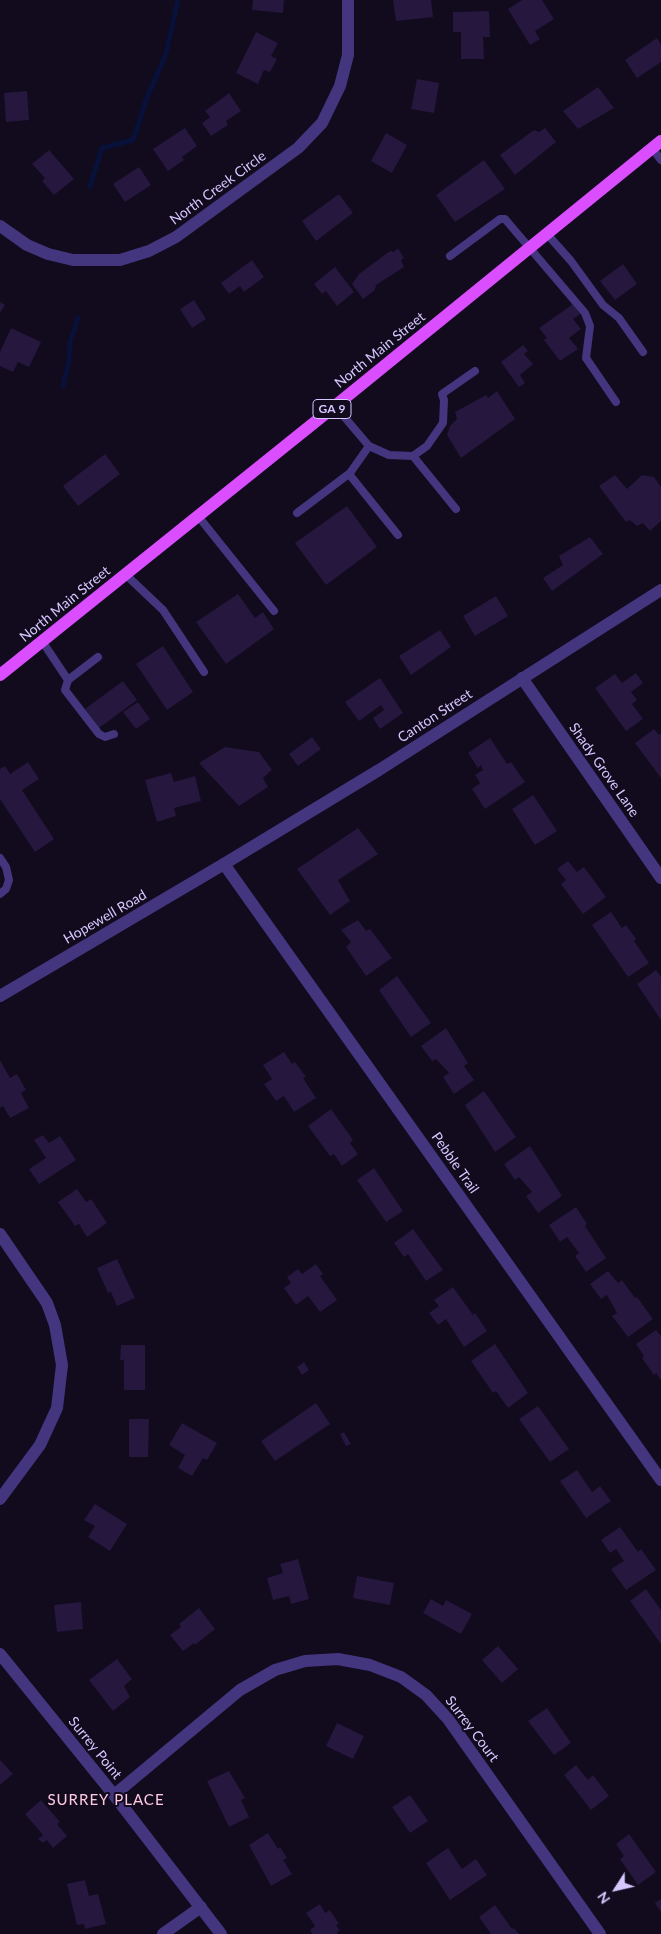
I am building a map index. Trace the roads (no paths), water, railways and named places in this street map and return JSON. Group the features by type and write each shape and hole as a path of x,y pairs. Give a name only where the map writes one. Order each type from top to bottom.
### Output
{"main road":[{"name":"North Main Street","path":"0,675 335,406 656,144"}],"street":[{"name":"North Creek Circle","path":"0,226 27,245 48,254 72,260 98,262 120,260 149,252 176,237 298,148 322,123 340,86 348,55 348,0"},
{"name":"Canton Street","path":"224,864 661,590"},
{"name":"Shady Grove Lane","path":"522,678 661,878"},
{"name":"Hopewell Road","path":"0,996 224,864"},
{"name":"Pebble Trail","path":"224,864 661,1480"},
{"path":"0,1234 47,1304 55,1325 62,1365 57,1408 40,1445 0,1499"},
{"name":"Surrey Point","path":"0,1654 114,1795 221,1934"},
{"name":"Surrey Court","path":"114,1795 240,1690 275,1670 305,1661 338,1659 370,1665 401,1677 426,1695 448,1719 600,1934"},
{"path":"163,1934 202,1907"}],"lane":[{"path":"656,144 661,160"},
{"path":"450,256 502,218 585,313 590,326 586,358 616,402"},
{"path":"547,234 572,261 603,305 619,318 643,352"},
{"path":"335,406 369,446 389,455 413,456 427,446 443,423 444,400 442,394 475,371"},
{"path":"297,513 349,474 369,446"},
{"path":"413,456 456,509"},
{"path":"349,474 398,535"},
{"path":"198,516 274,611"},
{"path":"125,574 163,610 204,672"},
{"path":"42,641 68,680"},
{"path":"98,657 68,680 66,690 99,734 105,737 114,734"},
{"path":"0,858 6,867 9,880 6,890 0,894"}],"waterway":[{"path":"90,187 102,148 133,140 146,100 166,54 178,0"},
{"path":"63,386 69,361 70,342 78,318"}],"district":[{"name":"SURREY PLACE","path":"106,1800"}]}
